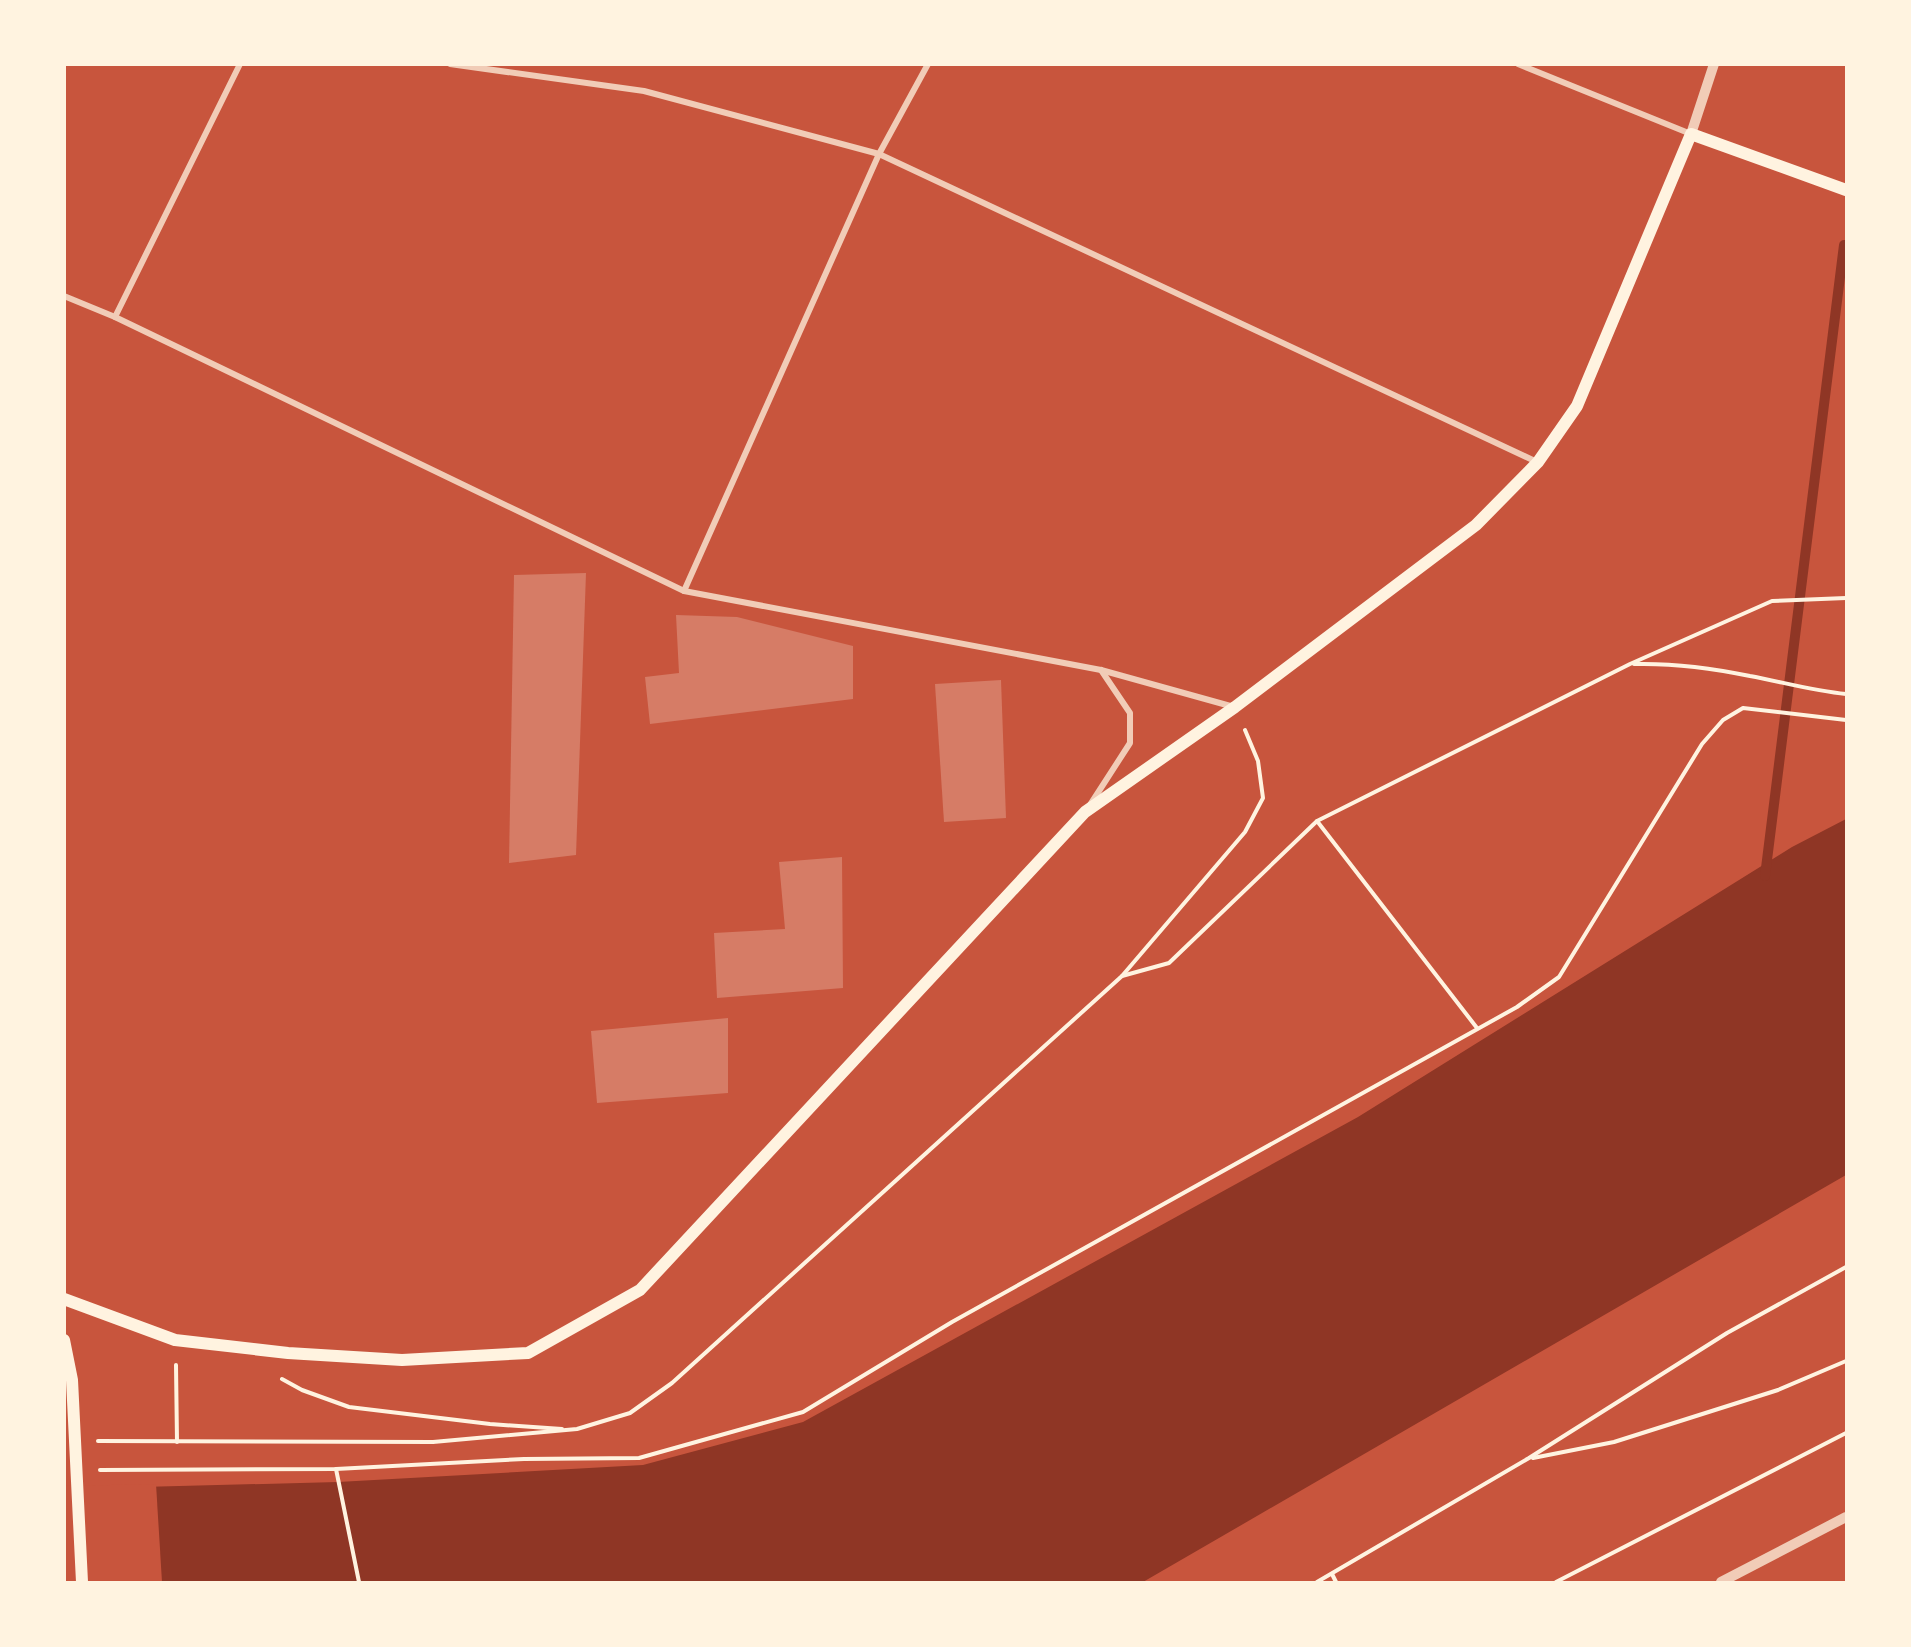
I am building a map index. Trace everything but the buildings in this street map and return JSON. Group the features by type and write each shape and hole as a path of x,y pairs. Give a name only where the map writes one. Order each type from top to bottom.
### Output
{"main road":[{"path":"64,1299 175,1340 244,1348 402,1360 528,1353 640,1290 1085,812 1235,707 1476,525 1538,462 1576,406 1691,134 1846,190"},
{"path":"64,1340 72,1380 82,1582"}],"street":[{"path":"115,317 240,64"},
{"path":"450,64 644,91 879,154 1538,462"},
{"path":"684,591 879,154 928,64"},
{"path":"1518,64 1691,134 1714,64"},
{"path":"64,296 115,317 684,591 1101,670 1235,707"},
{"path":"1085,812 1130,743 1130,713 1101,670"},
{"path":"1721,1582 1846,1517"}],"path":[{"path":"1122,976 1169,963 1317,821 1630,664 1772,601 1846,598"},
{"path":"1630,664 1666,663 1747,675 1824,692 1846,694"},
{"path":"87,1441 433,1442 577,1430 630,1413 672,1383 1122,976 1245,832 1263,798 1258,760 1235,707"},
{"path":"100,1470 336,1469 524,1459 639,1458 803,1412 952,1322 1517,1006 1559,977 1702,744 1723,720 1743,708 1846,720"},
{"path":"1317,821 1477,1028"},
{"path":"1317,1582 1529,1458 1727,1334 1846,1267"},
{"path":"1529,1458 1614,1442 1778,1390 1846,1360"},
{"path":"176,1361 177,1442"},
{"path":"276,1375 302,1390 349,1407 490,1424 577,1430"},
{"path":"1556,1582 1846,1432"},
{"path":"336,1469 359,1582"},
{"path":"1332,1574 1336,1582"}],"shaded area":[{"path":"1846,819 1846,1175 1143,1582 65,1582 64,1489 338,1482 643,1465 803,1422 1358,1117 1792,847"}],"pier":[{"path":"156,1484 162,1582 64,1582 64,1486"}],"waterway":[{"path":"1765,876 1844,245"}]}
